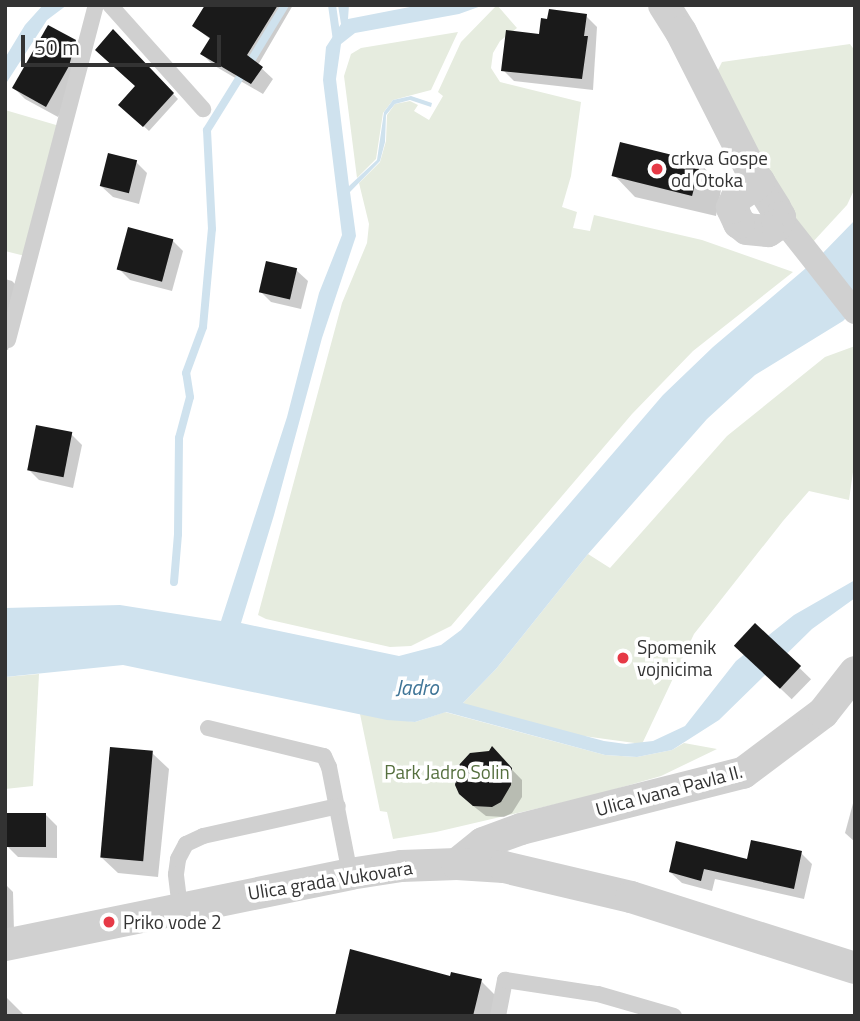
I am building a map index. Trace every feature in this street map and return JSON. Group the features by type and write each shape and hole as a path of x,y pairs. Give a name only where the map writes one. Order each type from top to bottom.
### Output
{"street":[{"path":"664,5 780,217 855,312"},
{"name":"Ulica Ivana Pavla II.","path":"457,864 483,843 521,829 743,773 823,713 855,672"},
{"name":"Ulica grada Vukovara","path":"5,946 350,874 401,866 457,864 503,867 631,897 855,968"}],"lane":[{"path":"8,340 96,5"},
{"path":"110,5 203,109"},
{"path":"208,728 324,756 338,806 350,874"},
{"path":"180,908 176,874 178,859 186,844 203,836 338,806"},
{"path":"498,1016 505,980 598,994 674,1016"}],"green space":[{"path":"497,5 517,28 500,41 493,53 491,68 500,82 581,102 571,176 562,207 577,212 573,228 590,231 594,215 702,240 793,272 693,351 632,414 451,626 411,646 390,647 266,619 258,615 342,303 367,243 369,224 359,183 380,162 386,141 387,115 395,104 410,101 418,105 414,111 429,120 443,96 438,92 461,42"},
{"path":"458,32 431,90 393,100 383,113 376,159 357,178 344,76 351,54 361,48"},
{"path":"850,44 855,51 855,188 847,205 811,244 713,80 722,62"},
{"path":"5,110 63,127 29,257 5,251"},
{"path":"855,346 855,458 849,500 809,491 783,521 694,634 642,744 576,735 462,704 496,669 588,554 610,568 727,436 825,357"},
{"path":"39,674 33,786 5,789 5,677"},
{"name":"Park Jadro Solin","path":"445,712 605,755 637,757 672,750 684,743 717,749 661,776 591,796 436,832 393,839 387,812 380,811 360,714 415,722"}],"water":[{"path":"43,5 67,5 47,20 5,85 5,58 25,25"},
{"name":"Jadro","path":"338,5 349,5 348,19 420,5 484,5 459,14 355,33 341,44 336,79 349,186 377,160 384,112 393,100 411,96 432,103 431,107 410,100 395,104 386,115 385,142 380,161 350,192 356,236 322,338 274,515 241,623 399,656 441,645 461,630 663,395 713,347 819,257 855,220 855,309 843,321 755,375 707,419 588,554 496,669 463,703 604,741 626,744 653,741 685,726 736,661 794,615 855,580 855,598 812,629 719,720 672,750 637,757 605,755 446,712 415,722 387,720 123,665 5,677 5,608 120,605 221,621 287,417 319,293 342,235 323,80 326,47 341,24"}],"building":[{"path":"205,5 278,5 247,55 263,67 251,84 200,54 210,38 192,26"},
{"path":"549,9 587,14 584,36 588,36 582,79 501,71 506,30 539,34 541,18 547,19"},
{"path":"48,25 76,40 69,66 46,107 12,88"},
{"path":"113,29 174,93 143,127 118,105 135,86 95,50"},
{"name":"crkva Gospe od Otoka","path":"620,142 701,162 692,196 612,176"},
{"path":"108,153 137,160 129,193 100,186"},
{"path":"128,227 173,239 162,282 117,270"},
{"path":"266,261 297,268 290,299 259,292"},
{"path":"36,425 72,432 64,477 27,470"},
{"path":"755,623 801,666 780,689 734,646"},
{"path":"492,746 512,768 511,785 501,802 492,807 473,806 459,794 455,785 458,766 470,753 489,751"},
{"path":"110,747 153,751 143,861 100,858"},
{"path":"5,813 46,813 46,847 5,847"},
{"path":"751,840 802,851 794,889 704,869 701,881 669,872 676,841 747,859"},
{"path":"350,949 450,976 451,972 482,979 473,1016 335,1016"}],"waterway":[{"path":"252,59 285,5"},
{"path":"332,5 337,41"},
{"path":"174,582 178,534 179,438 190,397 186,373 203,327 212,229 207,130 240,77"}],"place":[{"name":"crkva Gospe od Otoka","path":"657,169"},
{"name":"Spomenik vojnicima","path":"623,658"},
{"name":"Priko vode 2","path":"109,922"}]}
